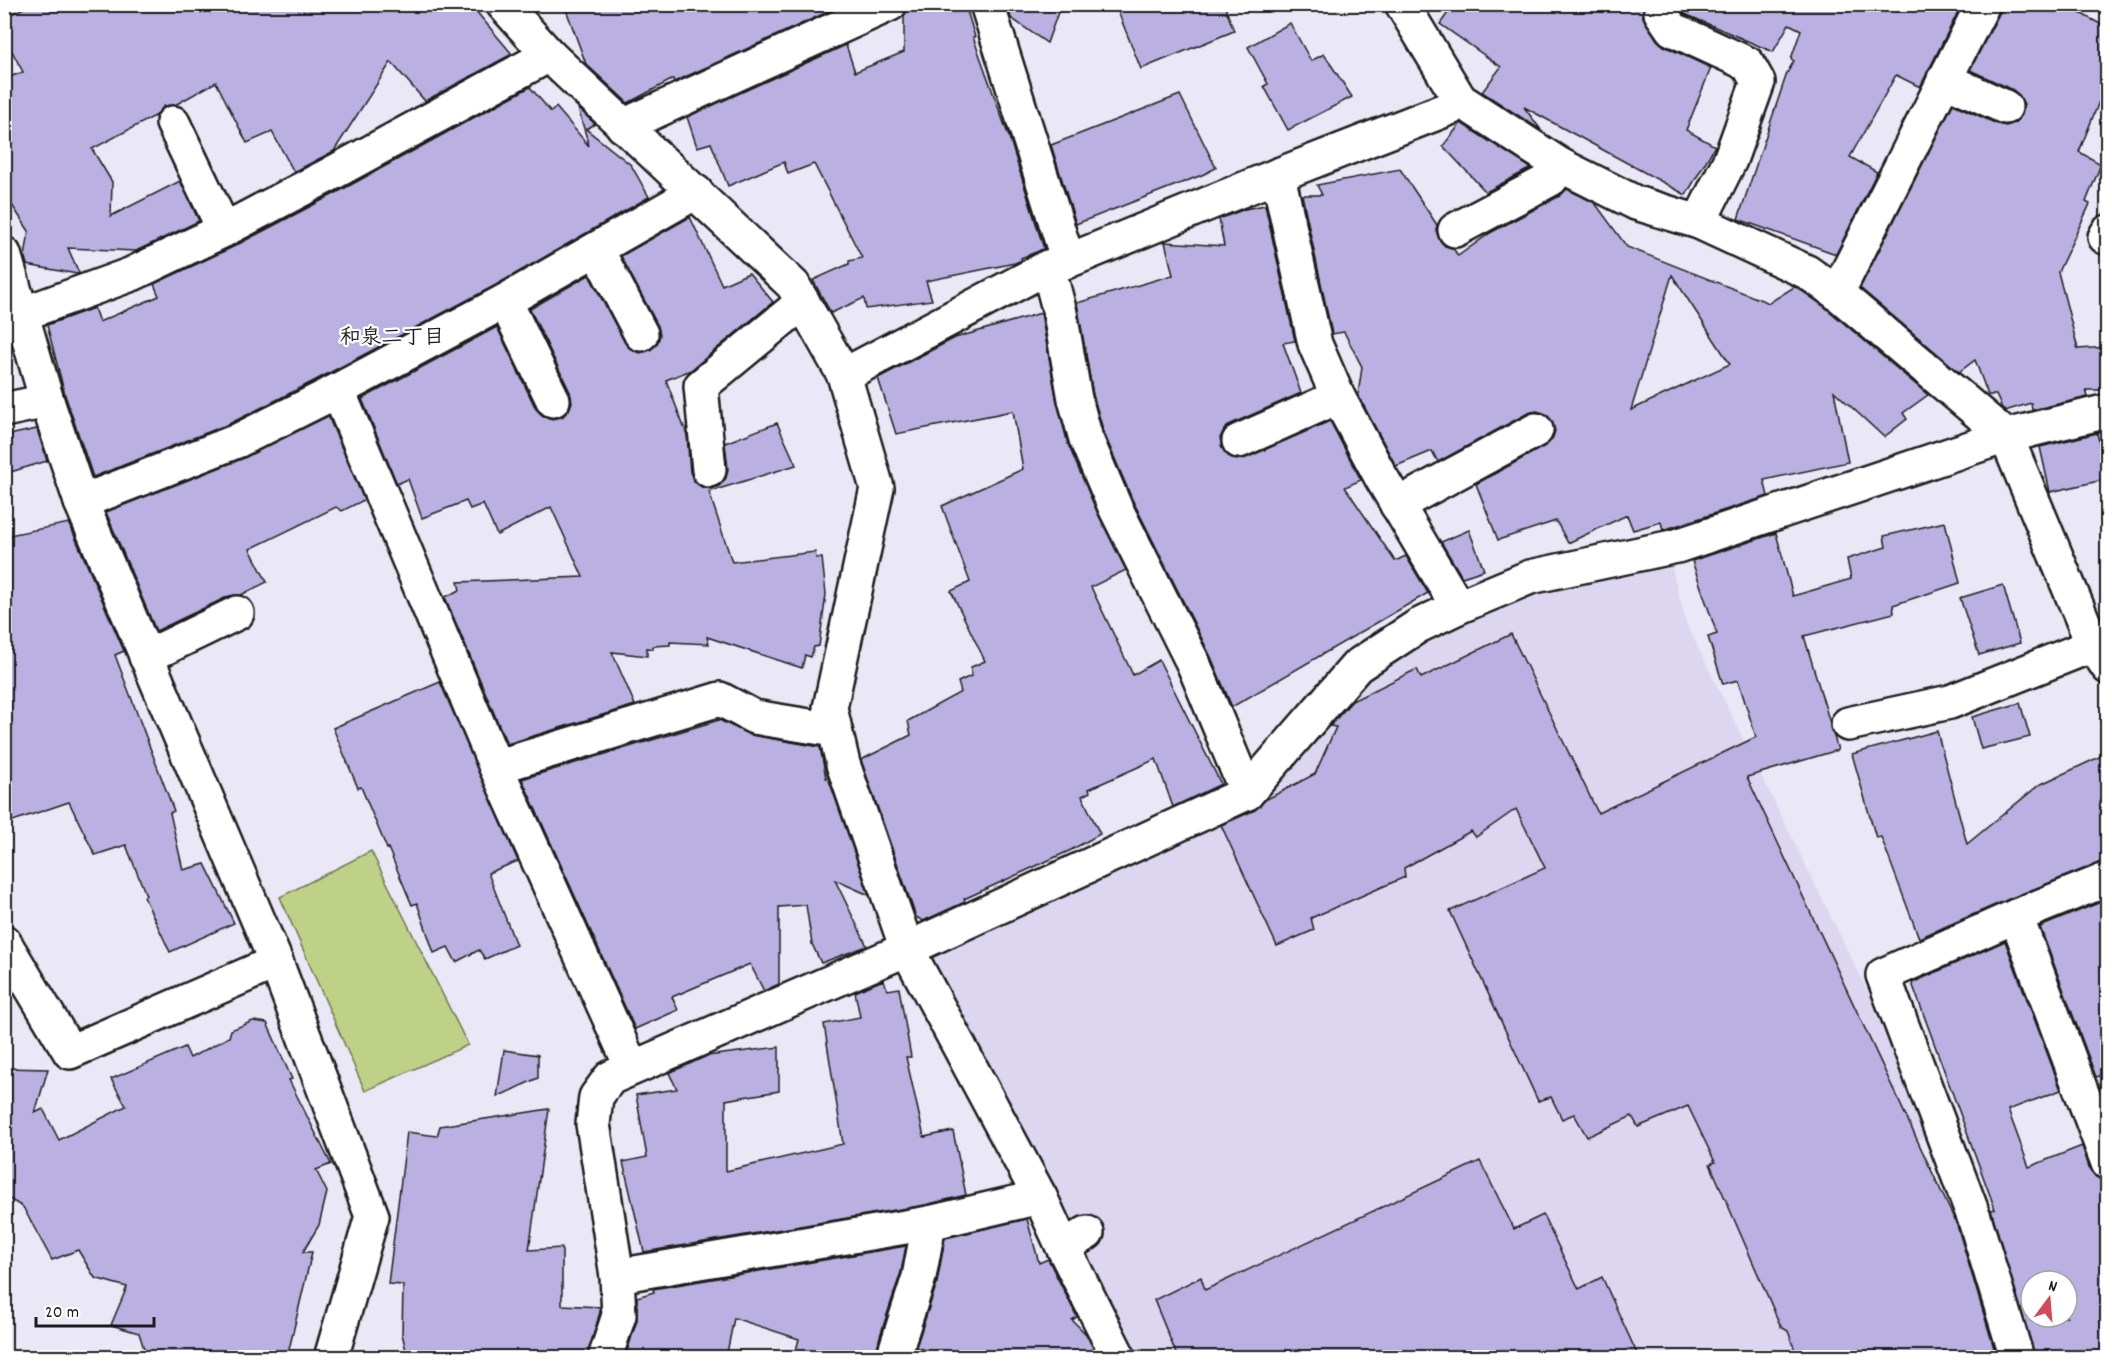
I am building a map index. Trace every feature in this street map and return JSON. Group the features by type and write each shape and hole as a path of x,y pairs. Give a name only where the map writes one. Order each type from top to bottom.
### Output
{"street":[{"path":"623,126 890,4"},
{"path":"987,4 1058,264 1060,313 1075,399 1086,439 1115,507 1194,666 1247,793"},
{"path":"1402,4 1460,99 1560,165 1636,203 1699,222 1807,272 1837,293 2006,436 2101,656 1950,702 1848,724"},
{"path":"1663,4 1661,13 1672,29 1748,64 1758,82 1730,160 1699,222"},
{"path":"1837,293 1983,4"},
{"path":"512,7 549,55 792,285 844,375 877,488 830,708 843,764 907,948 1040,1197 1075,1240 1119,1358"},
{"path":"22,314 132,274 224,230 549,55"},
{"path":"1944,79 2005,107"},
{"path":"844,375 1058,264 1450,108 1460,99"},
{"path":"173,123 224,230"},
{"path":"1455,230 1551,178 1560,165"},
{"path":"1278,175 1315,344 1338,397 1397,505 1458,607"},
{"path":"81,502 237,441 505,301 696,192"},
{"path":"597,250 641,334"},
{"path":"4,254 47,401 81,502 276,962 372,1216 331,1358"},
{"path":"505,301 553,400"},
{"path":"709,470 701,387 803,302"},
{"path":"338,390 496,767 632,1068"},
{"path":"1239,441 1338,397"},
{"path":"4,410 47,401"},
{"path":"605,1358 619,1316 617,1276 593,1124 596,1097 610,1078 907,948 1247,793 1357,666 1418,626 1458,607 1530,577 1677,546 2006,436 2108,411"},
{"path":"1397,505 1536,430"},
{"path":"146,657 237,612"},
{"path":"496,767 720,699 754,717 834,730"},
{"path":"2018,1358 1974,1217 1883,975 2016,916 2108,879"},
{"path":"2016,916 2108,1163"},
{"path":"4,942 70,1052 276,962"},
{"path":"617,1276 929,1223 1040,1197"},
{"path":"893,1358 919,1277 929,1223"}],"shaded area":[{"path":"1670,561 1686,623 1937,1132 1807,1191 1802,1357 1139,1357 1075,1241 929,951 1199,829 1367,675 1496,598"}],"green space":[{"path":"371,851 468,1045 365,1091 280,897"}],"building":[{"path":"31,4 470,4 512,54 425,101 391,62 334,151 294,172 272,132 247,143 216,82 175,105 164,106 157,115 92,149 112,182 111,216 180,181 199,221 136,251 68,248 79,273 77,274 27,265 25,257 29,231 4,193 4,79 23,72 4,36 4,18"},
{"path":"564,4 832,4 834,9 674,82 673,79 628,103 586,64"},
{"path":"909,4 965,4 975,37 973,37 1010,140 1044,249 1021,258 1022,260 1015,263 926,281 932,300 866,309 864,298 831,313 813,280 849,264 849,261 862,258 814,164 788,174 784,162 728,186 711,143 697,147 687,117 846,45 855,72 904,52 904,16"},
{"path":"1007,4 1061,4 1047,43 1011,18"},
{"path":"1115,4 1224,4 1234,31 1141,69"},
{"path":"1454,4 1644,4 1643,17 1657,40 1664,46 1711,68 1686,130 1715,146 1686,195 1524,107 1541,130 1482,92 1501,67 1440,24"},
{"path":"1681,4 1962,4 1920,87 1896,75 1850,157 1877,172 1836,254 1738,219 1787,73 1794,61 1791,59 1801,30 1789,24 1773,52 1685,14 1681,9"},
{"path":"2001,4 2063,4 2108,28 2108,79 2079,152 2101,164 2086,202 2090,204 2058,272 2078,349 2108,347 2108,390 2086,390 2088,397 2032,410 2031,403 2005,411 1996,395 1988,395 1975,360 1959,372 1860,288 1953,104 2006,126 2015,123 2022,115 2024,105 2020,96 2013,90 1970,70 2000,12"},
{"path":"1290,23 1311,61 1324,54 1352,97 1288,130 1264,86 1268,84 1248,47"},
{"path":"530,87 551,112 556,107 589,146 578,108 595,124 586,129 631,165 649,197 496,285 229,424 93,477 65,395 47,325 94,308 99,322 159,296 154,284 233,247"},
{"path":"1180,95 1216,168 1076,224 1051,145"},
{"path":"1461,123 1531,168 1486,192 1443,146"},
{"path":"1400,169 1437,225 1439,239 1445,246 1453,248 1458,256 1490,233 1560,196 1567,189 1595,203 1627,247 1769,303 1794,287 1798,288 1826,308 1928,395 1903,413 1907,419 1884,437 1834,391 1848,462 1764,480 1768,496 1663,530 1661,522 1633,530 1627,515 1568,543 1556,521 1498,540 1476,484 1545,446 1552,439 1555,431 1552,421 1546,414 1537,411 1528,413 1438,462 1432,451 1396,466 1358,395 1362,367 1344,332 1332,334 1302,195 1322,195 1317,185","holes":["1672,275 1730,364 1631,410"]},
{"path":"1265,205 1295,341 1283,343 1301,393 1231,424 1220,438 1222,448 1228,456 1236,460 1246,458 1330,421 1361,480 1345,487 1395,561 1406,556 1428,593 1232,707 1211,657 1132,499 1104,433 1093,395 1077,303 1173,275 1165,242 1224,246 1219,219 1245,209"},
{"path":"690,217 722,285 749,273 773,302 691,370 666,380 687,435 690,472 694,481 702,487 711,489 719,486 726,478 728,469 725,443 777,423 796,465 709,492 732,562 815,552 816,558 822,558 826,594 819,646 814,647 811,657 805,655 802,668 707,637 709,644 670,642 670,645 653,646 653,649 647,648 647,656 612,652 635,705 507,744 445,597 460,590 458,582 583,577 551,507 497,535 483,504 470,509 466,501 422,518 408,479 397,484 362,399 497,327 536,409 543,416 551,419 562,417 569,410 572,402 570,392 530,309 589,275 625,343 640,353 650,350 657,344 660,335 658,326 621,256"},
{"path":"1041,313 1057,402 1068,444 1098,514 1126,570 1091,587 1133,675 1159,660 1221,784 1173,807 1156,759 1089,789 1090,792 1082,796 1100,834 923,921 916,917 861,760 911,735 908,721 961,692 958,682 971,676 971,667 985,661 951,591 970,582 942,506 1023,469 1013,411 896,434 878,378 955,338"},
{"path":"328,416 364,500 342,511 336,507 250,549 267,582 241,595 229,596 156,631 106,512 244,458"},
{"path":"37,429 47,461 4,474 4,436"},
{"path":"2097,433 2108,479 2050,492 2040,447"},
{"path":"1945,522 1960,583 1893,605 1894,613 1804,636 1838,750 1747,777 1957,1225 1997,1358 1798,1358 1788,1331 1781,1327 1710,1164 1715,1162 1688,1106 1638,1127 1632,1116 1587,1137 1574,1114 1562,1119 1551,1097 1538,1101 1450,911 1545,868 1516,809 1476,837 1471,831 1404,868 1405,877 1311,918 1314,930 1277,946 1221,825 1255,810 1265,800 1315,774 1336,727 1330,726 1352,701 1417,669 1421,678 1511,634 1598,813 1756,737 1738,680 1723,684 1708,637 1717,634 1692,561 1776,533 1793,596 1851,579 1847,559 1886,547 1884,536"},
{"path":"69,523 124,651 115,655 174,811 170,813 183,870 205,864 234,923 170,952 144,897 146,895 126,845 95,855 69,802 4,824 4,536"},
{"path":"1469,530 1484,570 1462,577 1441,542"},
{"path":"2003,585 2020,643 1979,655 1960,598"},
{"path":"440,682 518,861 488,873 516,945 485,959 479,950 456,962 448,947 434,953 417,903 412,905 333,728"},
{"path":"2020,703 2030,737 1981,749 1972,717"},
{"path":"719,720 751,735 820,747 826,778 828,777 869,895 835,880 867,946 821,963 812,944 806,905 779,907 779,984 764,991 750,964 672,997 678,1010 635,1029 522,779"},
{"path":"1937,731 1967,844 2039,785 2108,753 2108,861 2009,899 1919,938 1881,837 1876,838 1852,754"},
{"path":"2108,899 2108,1073 2096,1077 2040,927"},
{"path":"2005,941 2061,1090 2008,1110 2029,1167 2082,1146 2090,1170 2096,1177 2108,1181 2108,1358 2035,1358 2026,1329 2079,1329 2079,1269 2019,1269 2019,1304 1991,1210 1995,1209 1912,983"},
{"path":"883,980 888,990 899,988 911,1057 906,1057 924,1137 953,1131 966,1195 925,1205 644,1252 623,1162 647,1157 636,1095 677,1089 669,1073 707,1056 779,1047 779,1091 726,1100 726,1171 843,1144 824,1024 860,1017 855,992"},
{"path":"253,1021 267,1023 292,1079 289,1080 331,1164 316,1170 327,1192 319,1225 303,1252 312,1252 287,1358 147,1358 139,1333 111,1325 127,1287 95,1278 78,1250 52,1260 23,1207 4,1196 4,1068 48,1069 35,1113 43,1109 59,1140 126,1106 111,1079 185,1047 190,1058 229,1037 231,1030"},
{"path":"504,1050 538,1055 538,1078 497,1097"},
{"path":"549,1109 529,1250 562,1248 562,1305 600,1307 587,1358 408,1358 402,1334 403,1285 388,1284 407,1132 437,1136 440,1126"},
{"path":"1480,1161 1514,1229 1543,1215 1579,1289 1602,1277 1639,1358 1178,1358 1154,1300 1201,1277 1205,1290"},
{"path":"1027,1219 1039,1263 1048,1259 1077,1317 1072,1320 1086,1334 1098,1358 952,1358 916,1347 937,1283 945,1238"},
{"path":"906,1246 901,1272 875,1357 826,1350 824,1358 794,1358 799,1339 734,1318 726,1358 625,1358 637,1320 637,1297 654,1292 653,1289"}],"district":[{"name":"和泉二丁目","path":"392,336"}]}
